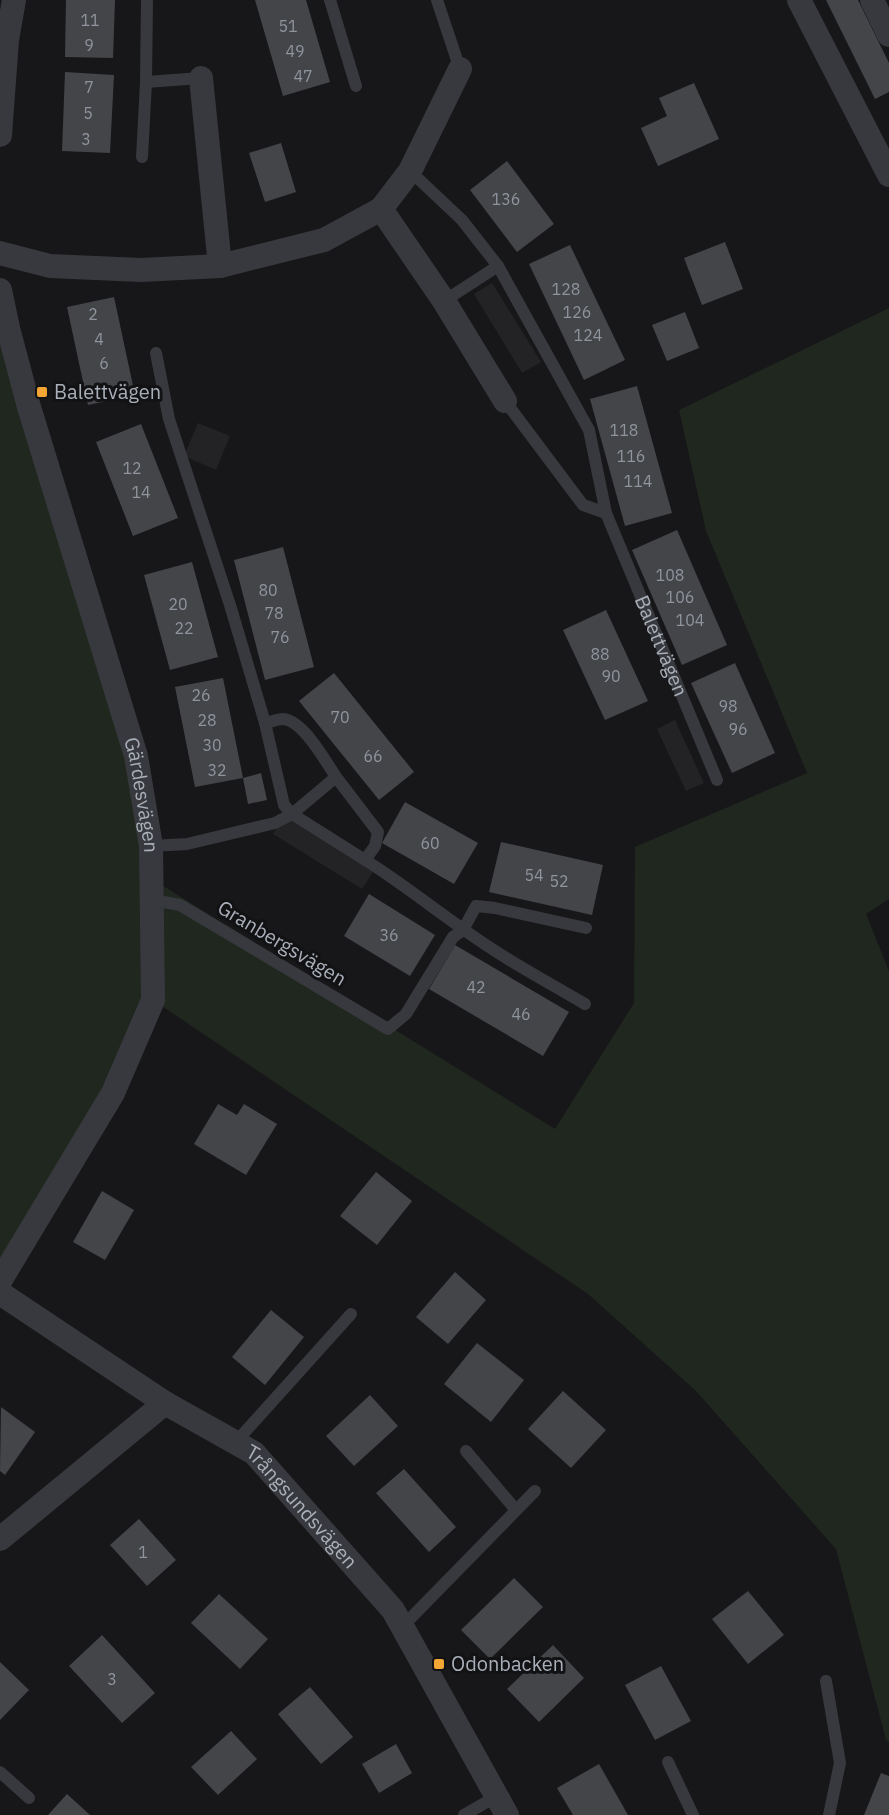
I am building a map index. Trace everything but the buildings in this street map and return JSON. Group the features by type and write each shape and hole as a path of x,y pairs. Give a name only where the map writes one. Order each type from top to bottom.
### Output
{"street":[{"path":"0,135 8,40 14,0"},
{"path":"799,0 880,137 889,175"},
{"path":"872,0 889,35"},
{"path":"0,253 50,266 141,270 220,266 324,240 381,208 410,171 460,69"},
{"path":"201,78 220,266"},
{"path":"381,208 444,301 505,401"},
{"name":"Gärdesvägen","path":"0,290 29,407 136,756 151,846 153,1000 113,1093 0,1281"},
{"name":"Trångsundsvägen","path":"0,1293 165,1403 254,1453 393,1611 502,1806"},
{"path":"0,1539 165,1403"}],"lane":[{"path":"142,157 147,0"},
{"path":"330,0 356,86"},
{"path":"437,0 460,69"},
{"path":"146,81 201,78"},
{"name":"Balettvägen","path":"410,171 462,220 498,266 589,430 606,513 717,780"},
{"path":"444,301 498,266"},
{"path":"156,352 169,418 227,594 265,723 284,805 292,814 396,879 463,930 585,1004"},
{"path":"505,401 583,506 606,513"},
{"path":"265,723 284,719 293,722 305,732 378,832 375,846 365,860"},
{"path":"151,846 187,844 275,823 292,814 336,777"},
{"name":"Granbergsvägen","path":"152,900 180,905 388,1029 406,1014 453,937 463,930"},
{"path":"463,930 476,906 586,928"},
{"path":"235,1443 351,1314"},
{"path":"466,1451 516,1510"},
{"path":"402,1627 535,1491"},
{"path":"826,1681 840,1762 829,1815"},
{"path":"668,1762 693,1815"},
{"path":"0,1772 29,1798"},
{"path":"464,1815 502,1806"}],"shaded area":[{"path":"492,283 541,362 522,373 474,294"},
{"path":"889,308 889,899 866,914 889,971 889,1742 886,1740 836,1549 696,1391 588,1294 153,1000 0,1281 0,347 13,347 136,756 152,879 555,1129 634,1003 635,847 807,773 706,531 679,410"},
{"path":"198,423 230,436 216,470 184,456"},
{"path":"675,720 704,783 686,791 657,729"},
{"path":"284,816 373,872 362,889 273,834"}],"place":[{"name":"Balettvägen","path":"42,392"},
{"name":"Odonbacken","path":"439,1664"}]}
